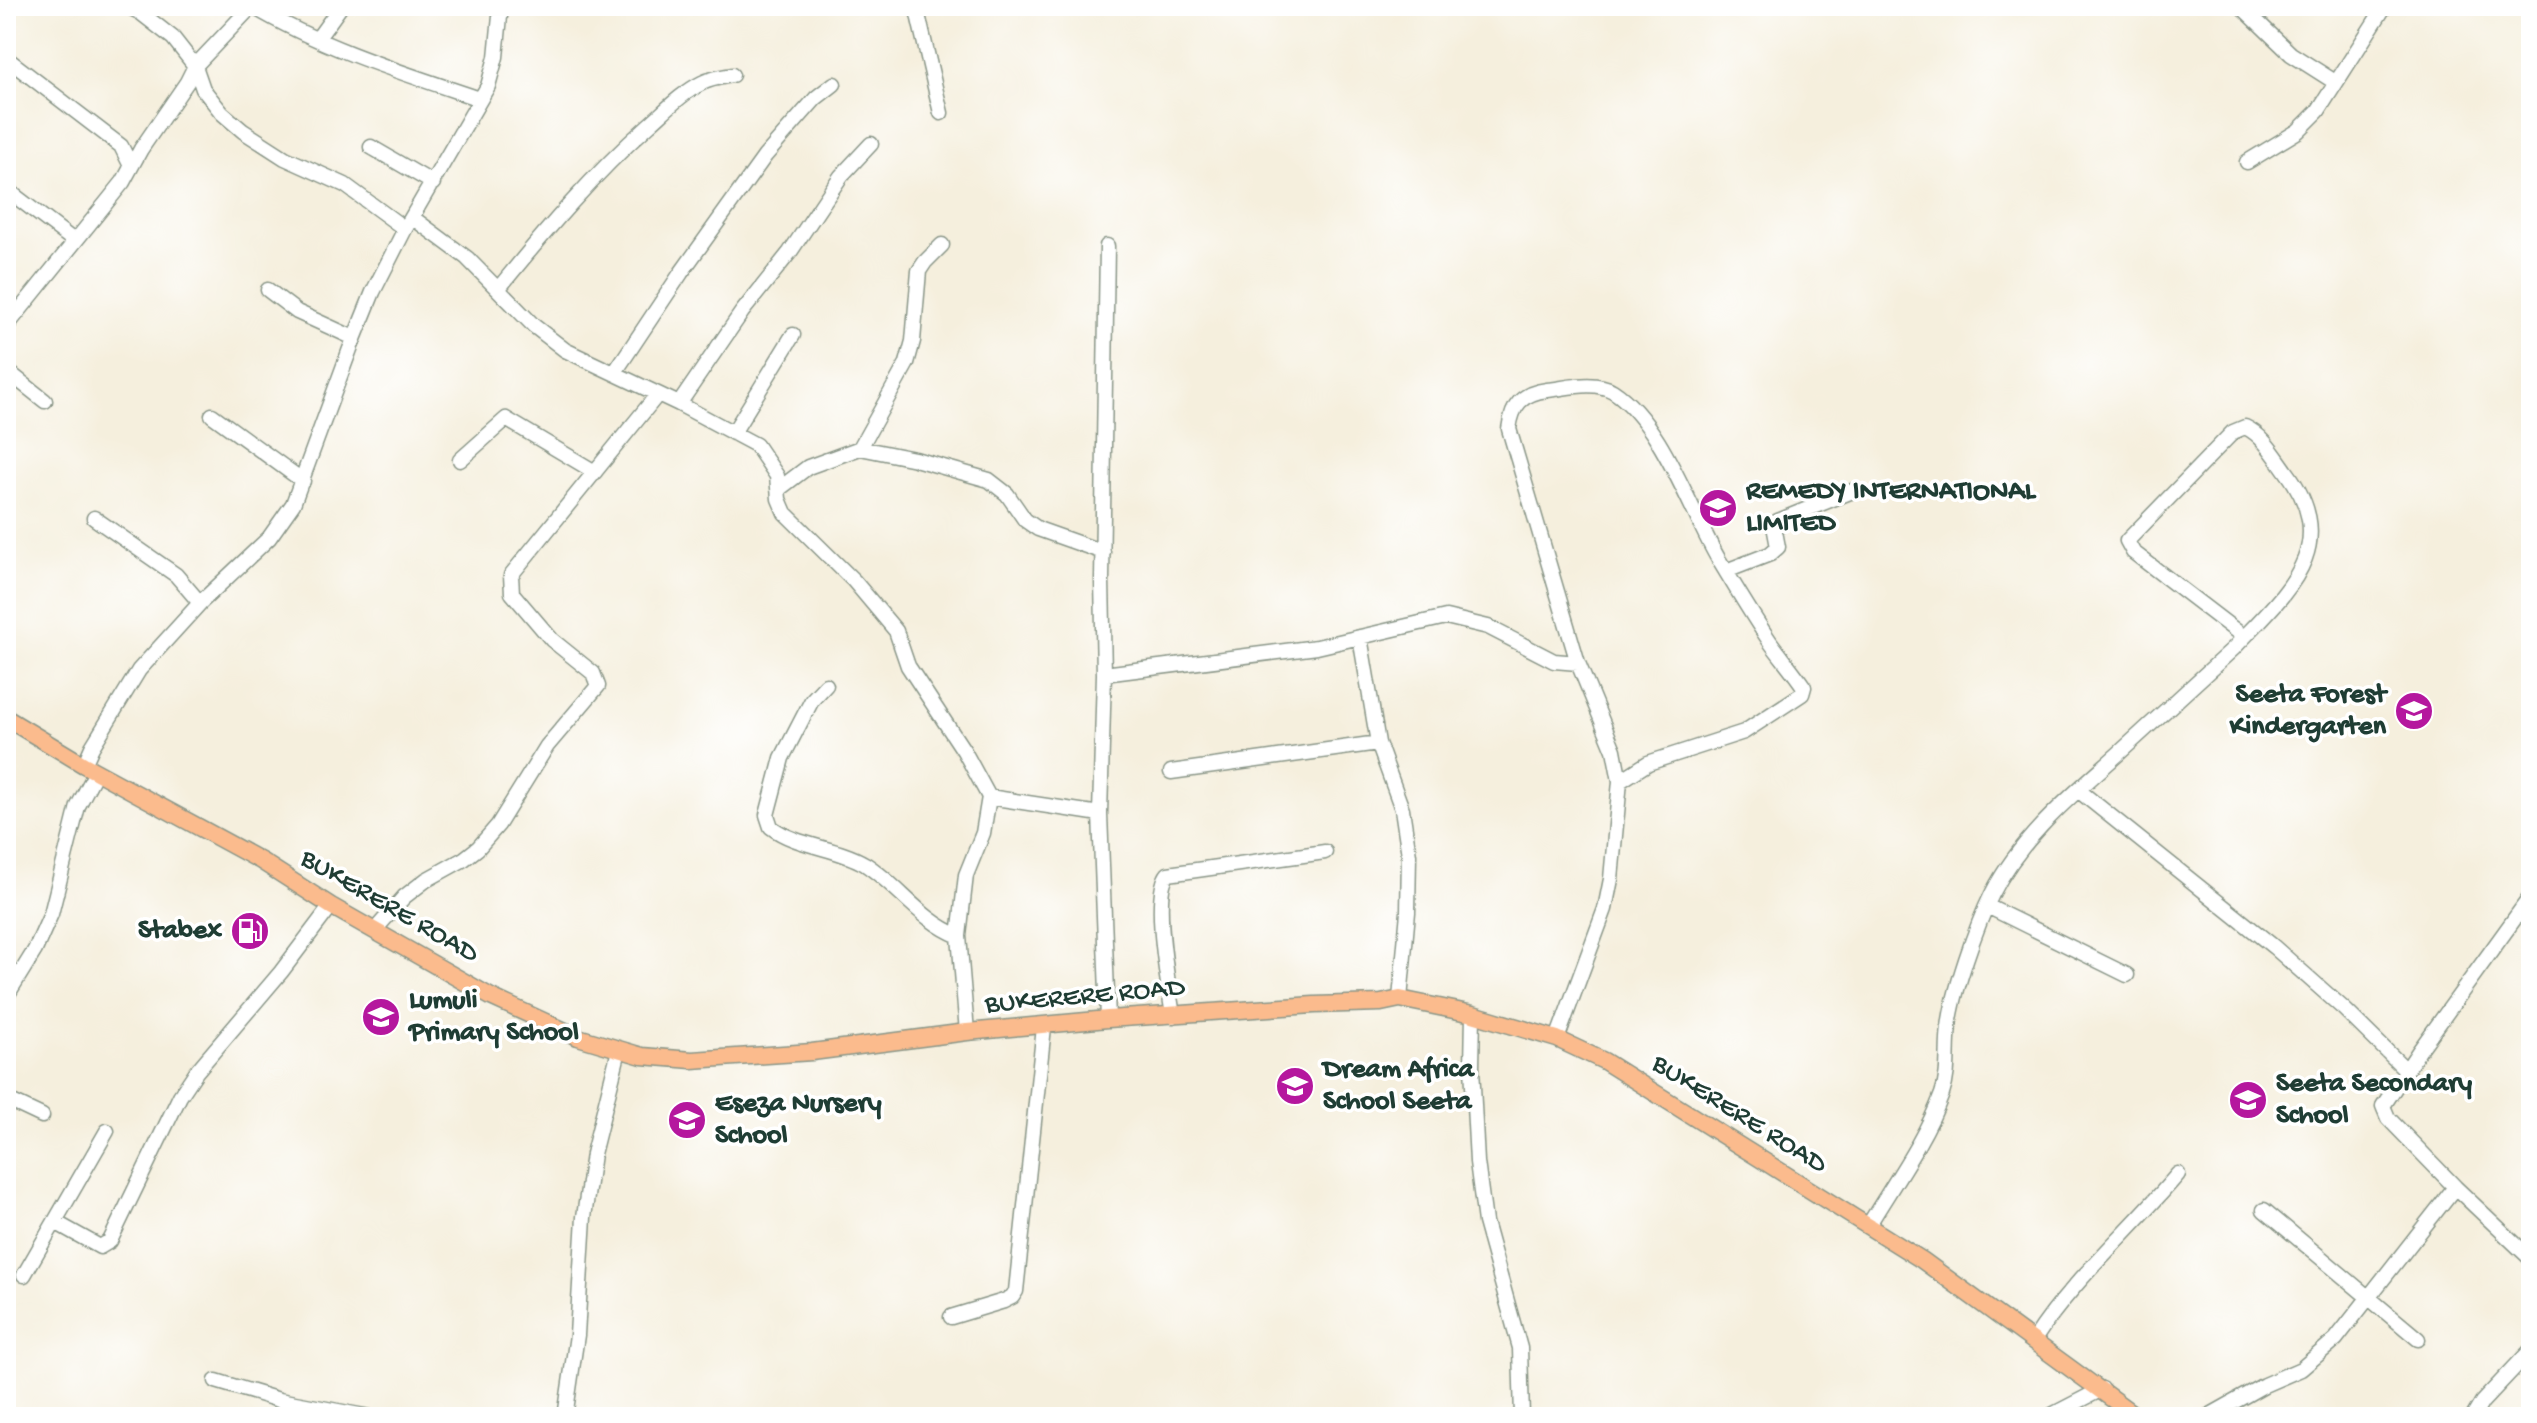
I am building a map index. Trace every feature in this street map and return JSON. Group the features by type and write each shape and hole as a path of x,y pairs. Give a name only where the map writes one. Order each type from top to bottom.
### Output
{"main road":[{"name":"BUKERERE ROAD","path":"6,718 90,769 261,861 331,906 539,1021 642,1056 692,1060 812,1052 967,1032 1108,1019 1381,1003 1400,999 1473,1014 1557,1039 1604,1061 1922,1260 2137,1417"}],"street":[{"path":"127,6 165,30 195,66 203,89 222,113 243,131 285,158 345,185 467,258 549,339 565,350 615,372 756,445 773,468 785,513 854,581 896,631 908,666 964,751 989,797 983,833 966,875 959,936 967,1032"},
{"path":"7,324 123,182 195,66 252,6 281,23 393,69 480,99"},
{"path":"318,38 341,6"},
{"path":"6,997 35,950 51,914 90,769 92,747 139,670 200,603 269,538 293,504 373,292 488,86 496,57 501,6"},
{"path":"916,6 941,113"},
{"path":"2241,6 2291,54 2335,82"},
{"path":"2247,162 2298,131 2318,111 2385,6"},
{"path":"6,58 121,146 131,166"},
{"path":"499,288 563,210 626,146 692,89 714,78 732,75"},
{"path":"615,372 765,156 816,98 834,84"},
{"path":"679,404 742,312 790,252 841,176 871,144"},
{"path":"371,147 433,183"},
{"path":"6,189 74,241"},
{"path":"860,448 907,363 913,341 919,271 942,245"},
{"path":"1107,246 1100,814 1108,1019"},
{"path":"268,290 297,312 354,338"},
{"path":"733,433 793,335"},
{"path":"6,370 45,401"},
{"path":"1557,1039 1605,909 1611,879 1620,781 1614,750 1578,663 1509,429 1511,413 1523,397 1537,391 1589,385 1603,386 1616,393 1650,431 1682,484 1726,571 1771,643 1803,685 1804,691 1744,732 1648,763 1620,781"},
{"path":"375,930 404,897 478,848 498,825 547,746 598,686 593,673 552,640 512,593 511,575 658,394"},
{"path":"212,415 303,481"},
{"path":"460,460 506,419 595,472"},
{"path":"1868,1226 1917,1144 1942,1094 1952,1012 1987,906 2008,867 2031,837 2078,790 2244,637 2301,569 2310,548 2311,527 2299,489 2263,440 2245,427 2233,432 2127,541 2133,552 2244,637"},
{"path":"779,489 808,467 860,448 915,459 989,480 1007,494 1025,520 1038,529 1103,552"},
{"path":"1726,571 1770,554 1778,547 1774,526 1778,521 1855,490"},
{"path":"94,518 176,575 200,603"},
{"path":"1104,674 1317,647 1446,617 1488,627 1554,661 1578,663"},
{"path":"1360,637 1378,743 1402,809 1409,855 1408,912 1400,999"},
{"path":"826,685 812,700 782,758 767,815 771,827 862,862 884,878 926,918 959,936"},
{"path":"1171,772 1378,743"},
{"path":"2078,790 2274,947 2406,1070"},
{"path":"989,797 1100,814"},
{"path":"1173,1016 1161,936 1163,884 1168,874 1325,852"},
{"path":"2531,896 2384,1102 2384,1114 2531,1259"},
{"path":"55,1222 100,1247 110,1241 188,1084 331,906"},
{"path":"1987,906 2127,975"},
{"path":"1473,1014 1472,1067 1477,1162 1485,1222 1520,1348 1522,1417"},
{"path":"951,1317 1004,1301 1016,1291 1044,1027"},
{"path":"565,1417 577,1335 584,1217 593,1154 619,1050"},
{"path":"6,1099 42,1116"},
{"path":"24,1275 107,1131"},
{"path":"2034,1340 2052,1313 2178,1174"},
{"path":"2207,1417 2264,1385 2301,1369 2336,1339 2455,1187"},
{"path":"2264,1210 2418,1339"},
{"path":"2473,1417 2482,1402 2531,1350"},
{"path":"216,1381 279,1400 370,1417"},
{"path":"2048,1417 2102,1389"}],"place":[{"name":"REMEDY INTERNATIONAL LIMITED","path":"1718,508"},
{"name":"Seeta Forest Kindergarten","path":"2414,711"},
{"name":"Stabex","path":"250,931"},
{"name":"Lumuli Primary School","path":"381,1017"},
{"name":"Dream Africa School Seeta","path":"1295,1086"},
{"name":"Seeta Secondary School","path":"2248,1100"},
{"name":"Eseza Nursery School","path":"687,1120"}]}
